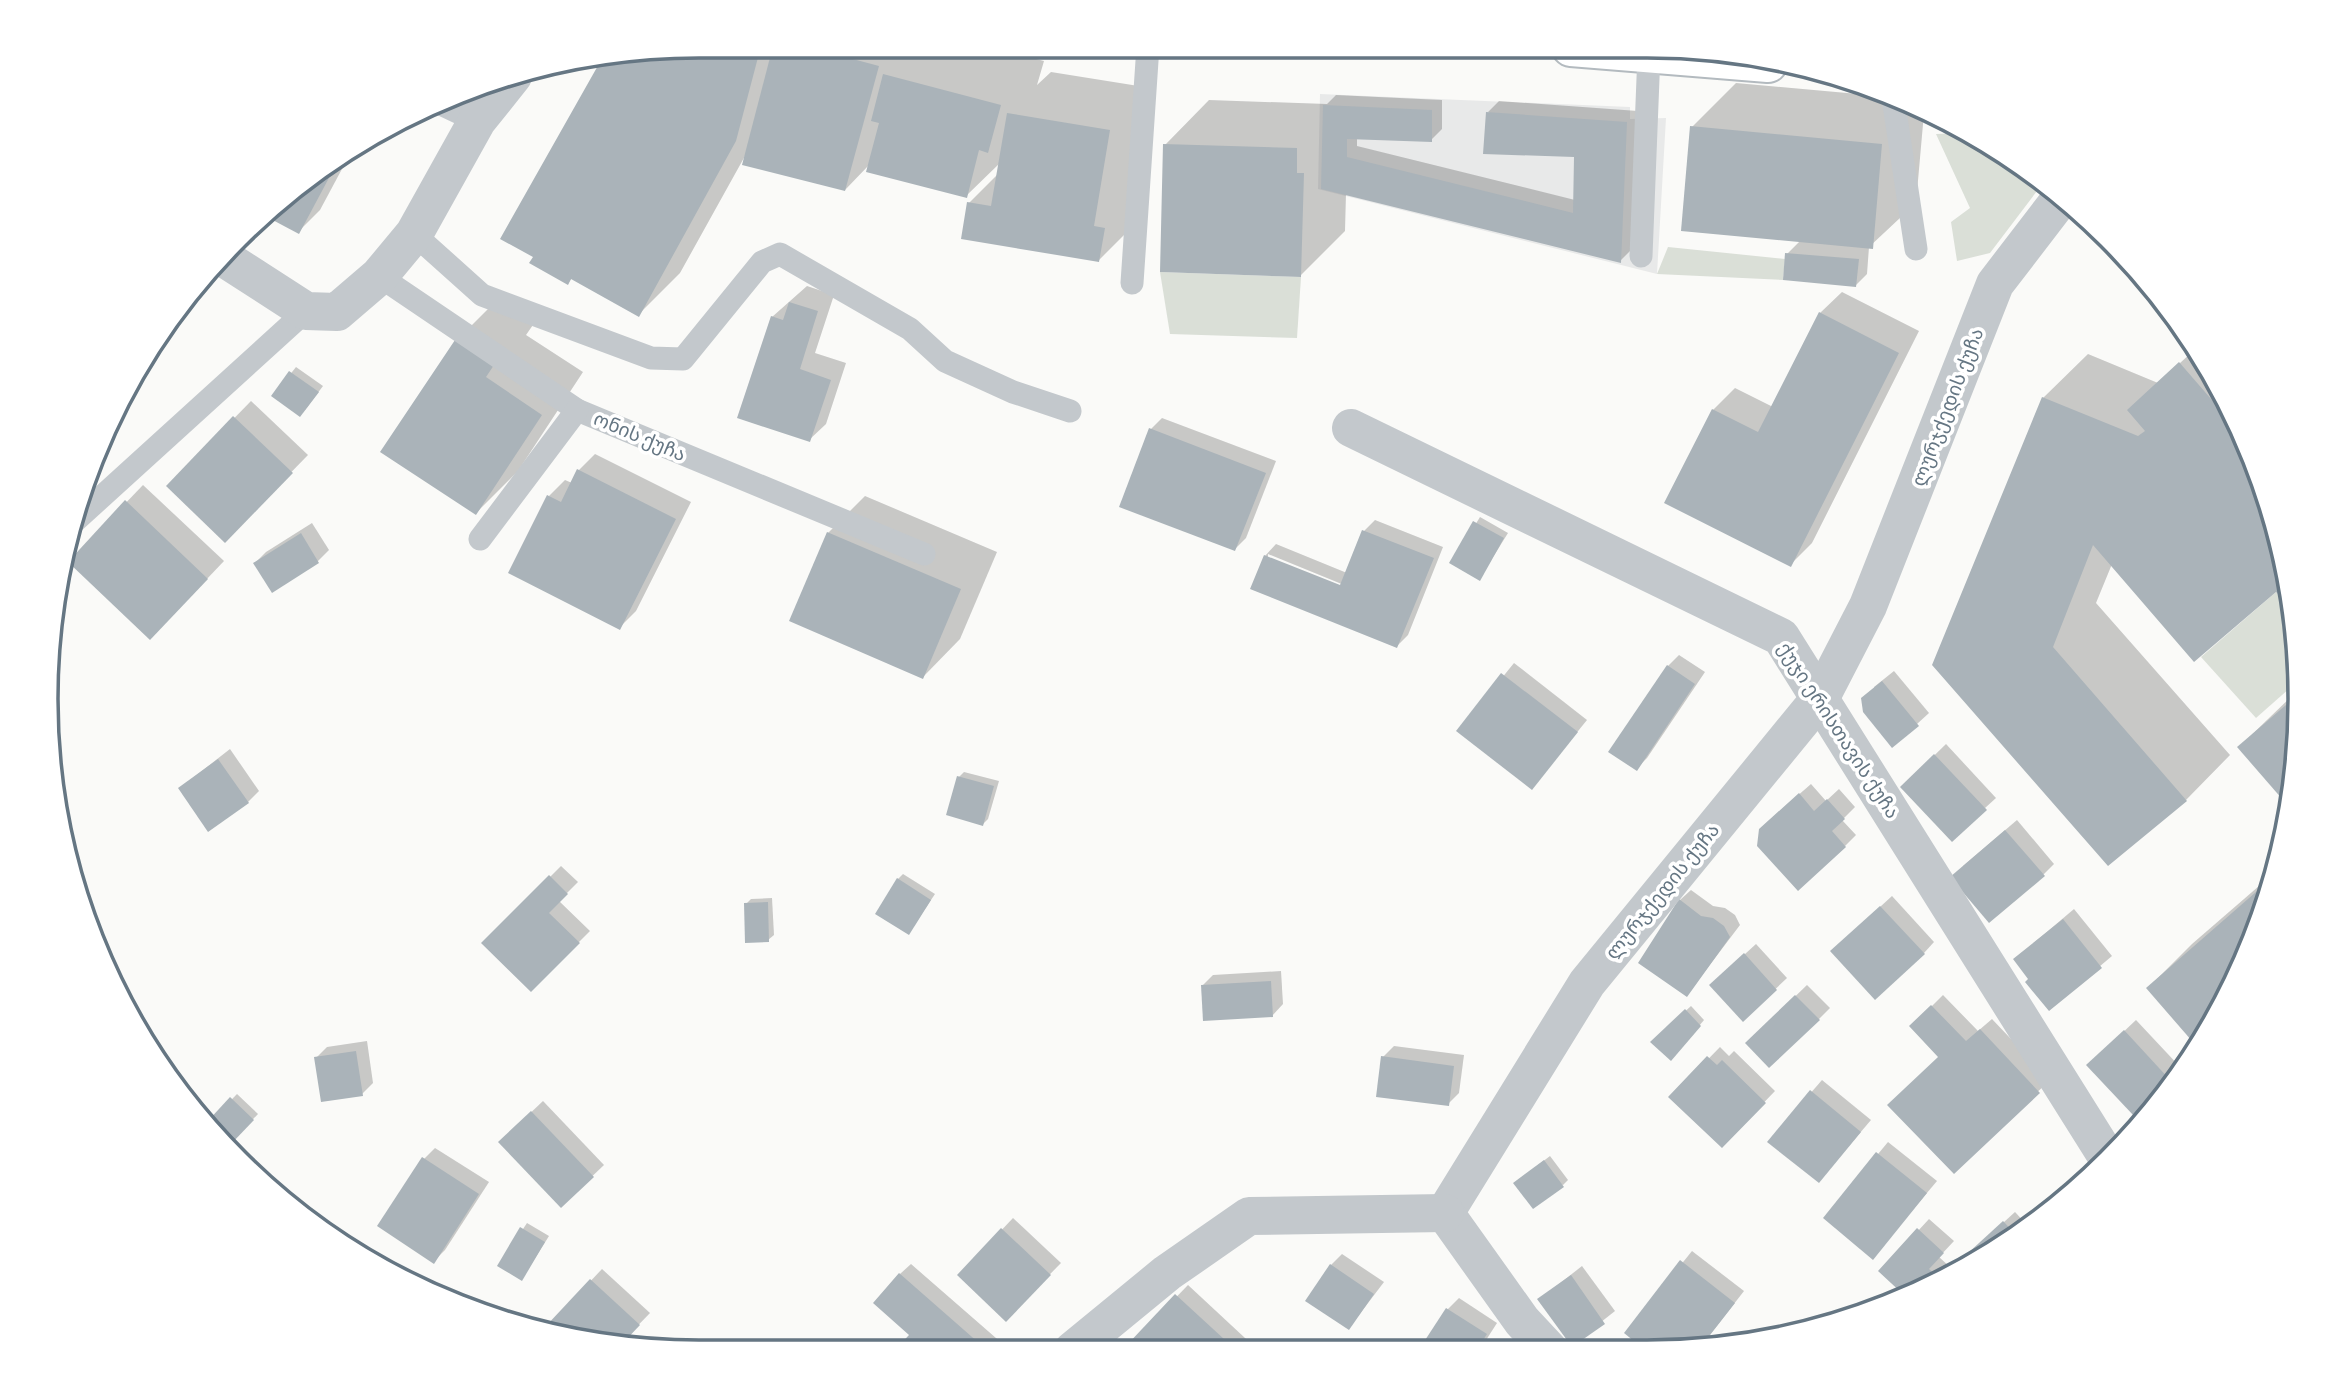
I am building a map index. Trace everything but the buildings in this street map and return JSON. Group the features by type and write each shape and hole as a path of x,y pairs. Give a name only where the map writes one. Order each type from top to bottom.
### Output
{"street":[{"path":"230,262 306,311 337,313 379,276 414,234 477,121 502,89"},
{"name":"ლურჯქედის ქუჩა","path":"1445,1213 1587,983 1821,697 1868,606 1995,284 2056,206"},
{"name":"ქუჯი ერისთავის ქუჩა","path":"1351,428 1781,638 1821,697 2102,1150"},
{"path":"1085,1340 1167,1273 1249,1216 1445,1213 1522,1321 1540,1340"}],"lane":[{"path":"1132,283 1147,58"},
{"path":"1641,256 1672,59"},
{"path":"450,109 477,121"},
{"path":"1896,109 1916,249"},
{"path":"414,234 482,295 651,358 683,359 762,262 780,254 910,329 945,360 1013,392 1070,411"},
{"name":"ონის ქუჩა","path":"379,276 577,410 924,554"},
{"path":"87,510 306,311"},
{"path":"480,539 577,410"}],"shaded area":[{"path":"1320,94 1630,107 1630,119 1666,118 1657,274 1318,189"},
{"path":"1936,134 1949,134 1968,144 2037,190 1990,253 1957,261 1951,222 1970,208"},
{"path":"1668,247 1785,259 1783,280 1657,274"},
{"path":"1160,272 1301,277 1297,338 1170,334"},
{"path":"2276,592 2280,596 2288,690 2256,718 2201,657"}]}
